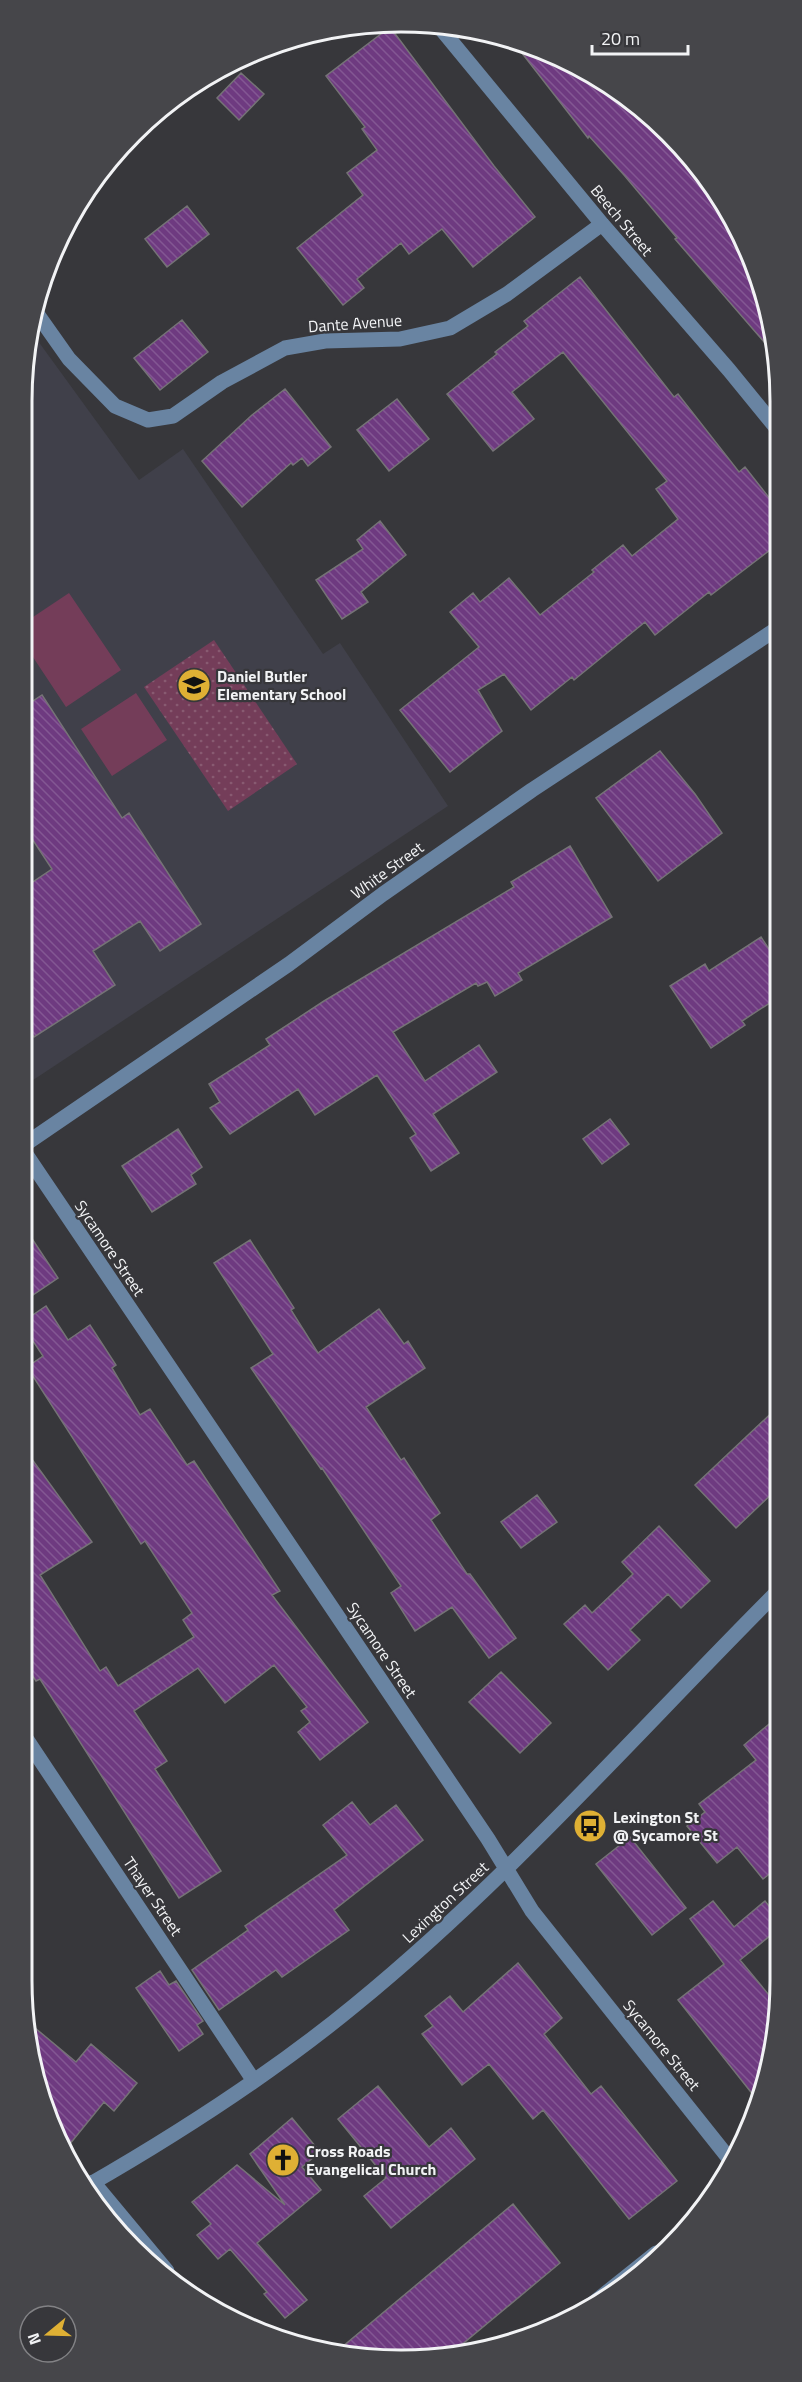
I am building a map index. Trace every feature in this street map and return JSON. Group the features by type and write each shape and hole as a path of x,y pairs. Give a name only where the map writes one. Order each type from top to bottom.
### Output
{"street":[{"name":"Beech Street","path":"446,35 602,225 770,420"},
{"name":"Dante Avenue","path":"41,319 69,359 115,406 148,420 173,416 222,382 285,348 325,341 400,339 450,328 507,294 602,225"},
{"name":"White Street","path":"32,1139 289,964 383,894 532,790 770,633"},
{"name":"Sycamore Street","path":"32,1163 488,1839 536,1916 726,2155"},
{"name":"Lexington Street","path":"92,2183 179,2132 254,2081 355,2005 506,1870 770,1605"},
{"name":"Thayer Street","path":"32,1748 254,2081"},
{"path":"102,2198 152,2254"}],"shaded area":[{"name":"Daniel Butler Elementary School","path":"37,340 139,480 183,449 323,654 340,643 448,806 32,1081 32,377"},
{"path":"69,593 121,670 66,707 32,656 32,618"},
{"path":"214,640 297,764 228,811 144,687"},
{"path":"136,693 167,740 112,776 81,729"}],"building":[{"path":"383,32 394,32 535,217 473,267 442,229 409,254 401,243 357,279 364,288 343,305 297,248 363,195 347,173 377,150 362,129 365,127 326,76"},
{"path":"520,51 586,81 606,94 645,123 679,157 708,196 732,238 751,282 765,343 675,239 677,238 624,175 589,136 588,138"},
{"path":"241,73 264,94 239,120 217,98"},
{"path":"187,206 209,234 167,267 145,239"},
{"path":"580,277 674,397 678,394 739,472 745,467 770,499 770,550 711,595 709,592 655,635 645,622 574,680 572,677 531,710 504,674 478,690 502,731 450,772 400,710 479,647 450,612 473,593 480,602 509,578 540,615 594,572 592,570 623,545 632,556 678,519 656,489 667,481 563,352 512,392 534,419 493,451 447,394 528,326 524,321"},
{"path":"182,320 208,352 160,390 134,358"},
{"path":"285,389 331,447 308,466 302,458 293,465 291,463 242,507 202,461 252,415"},
{"path":"397,399 429,439 389,471 357,430"},
{"path":"380,521 406,555 361,592 368,602 342,619 316,580 363,549 357,540"},
{"path":"42,695 122,818 129,813 201,924 160,951 140,921 93,951 115,985 34,1037 32,1034 32,883 52,869 32,839 32,702"},
{"path":"660,751 695,794 722,833 658,881 596,798"},
{"path":"570,846 612,917 518,973 522,980 495,996 487,982 478,986 476,983 393,1032 425,1081 479,1045 497,1072 433,1114 459,1153 431,1171 410,1138 416,1134 377,1075 315,1115 298,1089 230,1134 210,1108 220,1102 209,1084 270,1045 266,1039 324,1001 514,887 511,882"},
{"path":"761,937 770,950 770,1003 742,1021 745,1025 711,1048 670,986 705,964 709,971"},
{"path":"610,1119 629,1144 602,1164 583,1139"},
{"path":"178,1129 202,1167 191,1175 196,1184 152,1212 122,1166"},
{"path":"32,1239 58,1278 32,1296"},
{"path":"250,1240 294,1308 291,1310 318,1353 379,1309 404,1344 408,1341 425,1368 366,1407 401,1460 404,1458 440,1513 431,1520 467,1574 470,1574 516,1638 489,1658 452,1607 415,1631 391,1593 401,1586 322,1468 251,1368 273,1354 214,1263"},
{"path":"46,1306 68,1340 90,1325 116,1365 112,1368 140,1415 150,1409 187,1465 194,1461 280,1591 272,1595 368,1722 320,1760 298,1732 310,1722 301,1711 307,1707 274,1665 225,1703 198,1668 134,1711 167,1761 155,1769 221,1871 179,1898 40,1679 36,1681 32,1675 32,1459 92,1542 40,1575 100,1671 106,1667 118,1686 194,1637 183,1620 192,1613 145,1541 141,1544 32,1375 32,1364 43,1356 32,1340 32,1316"},
{"path":"770,1414 770,1496 736,1528 695,1485"},
{"path":"537,1495 557,1522 521,1548 501,1522"},
{"path":"659,1526 710,1581 681,1608 668,1594 630,1630 640,1640 608,1670 564,1624 585,1605 592,1613 633,1574 622,1562"},
{"path":"501,1672 551,1723 520,1753 469,1702"},
{"path":"770,1723 770,1874 763,1879 737,1847 717,1863 687,1826 705,1812 699,1804 756,1760 744,1745"},
{"path":"352,1802 370,1825 396,1805 423,1840 334,1910 349,1930 282,1977 276,1970 219,2010 192,1970 248,1930 245,1926 347,1855 323,1825"},
{"path":"630,1837 686,1908 652,1935 596,1864"},
{"path":"713,1901 734,1927 765,1901 770,1907 770,1936 740,1960 770,1996 763,2053 753,2094 678,2000 724,1964 690,1919"},
{"path":"518,1963 562,2018 544,2034 591,2094 601,2086 677,2181 629,2219 543,2110 533,2119 489,2064 462,2085 422,2034 433,2026 425,2016 450,1996 463,2012"},
{"path":"160,1971 169,1985 176,1981 203,2021 197,2025 203,2034 179,2051 136,1988"},
{"path":"35,2028 76,2062 91,2044 137,2083 114,2111 104,2102 70,2144 44,2077"},
{"path":"378,2086 429,2147 451,2128 475,2159 391,2228 364,2196 386,2178 338,2119"},
{"path":"292,2118 320,2152 302,2167 321,2190 257,2243 307,2300 285,2318 264,2294 267,2292 230,2249 218,2259 197,2235 211,2224 192,2202 237,2165 285,2205 250,2154"},
{"path":"513,2204 560,2263 461,2345 425,2350 377,2350 344,2345"}],"place":[{"name":"Daniel Butler Elementary School","path":"194,685"},
{"name":"Lexington St @ Sycamore St","path":"590,1826"},
{"name":"Cross Roads Evangelical Church","path":"283,2160"}]}
